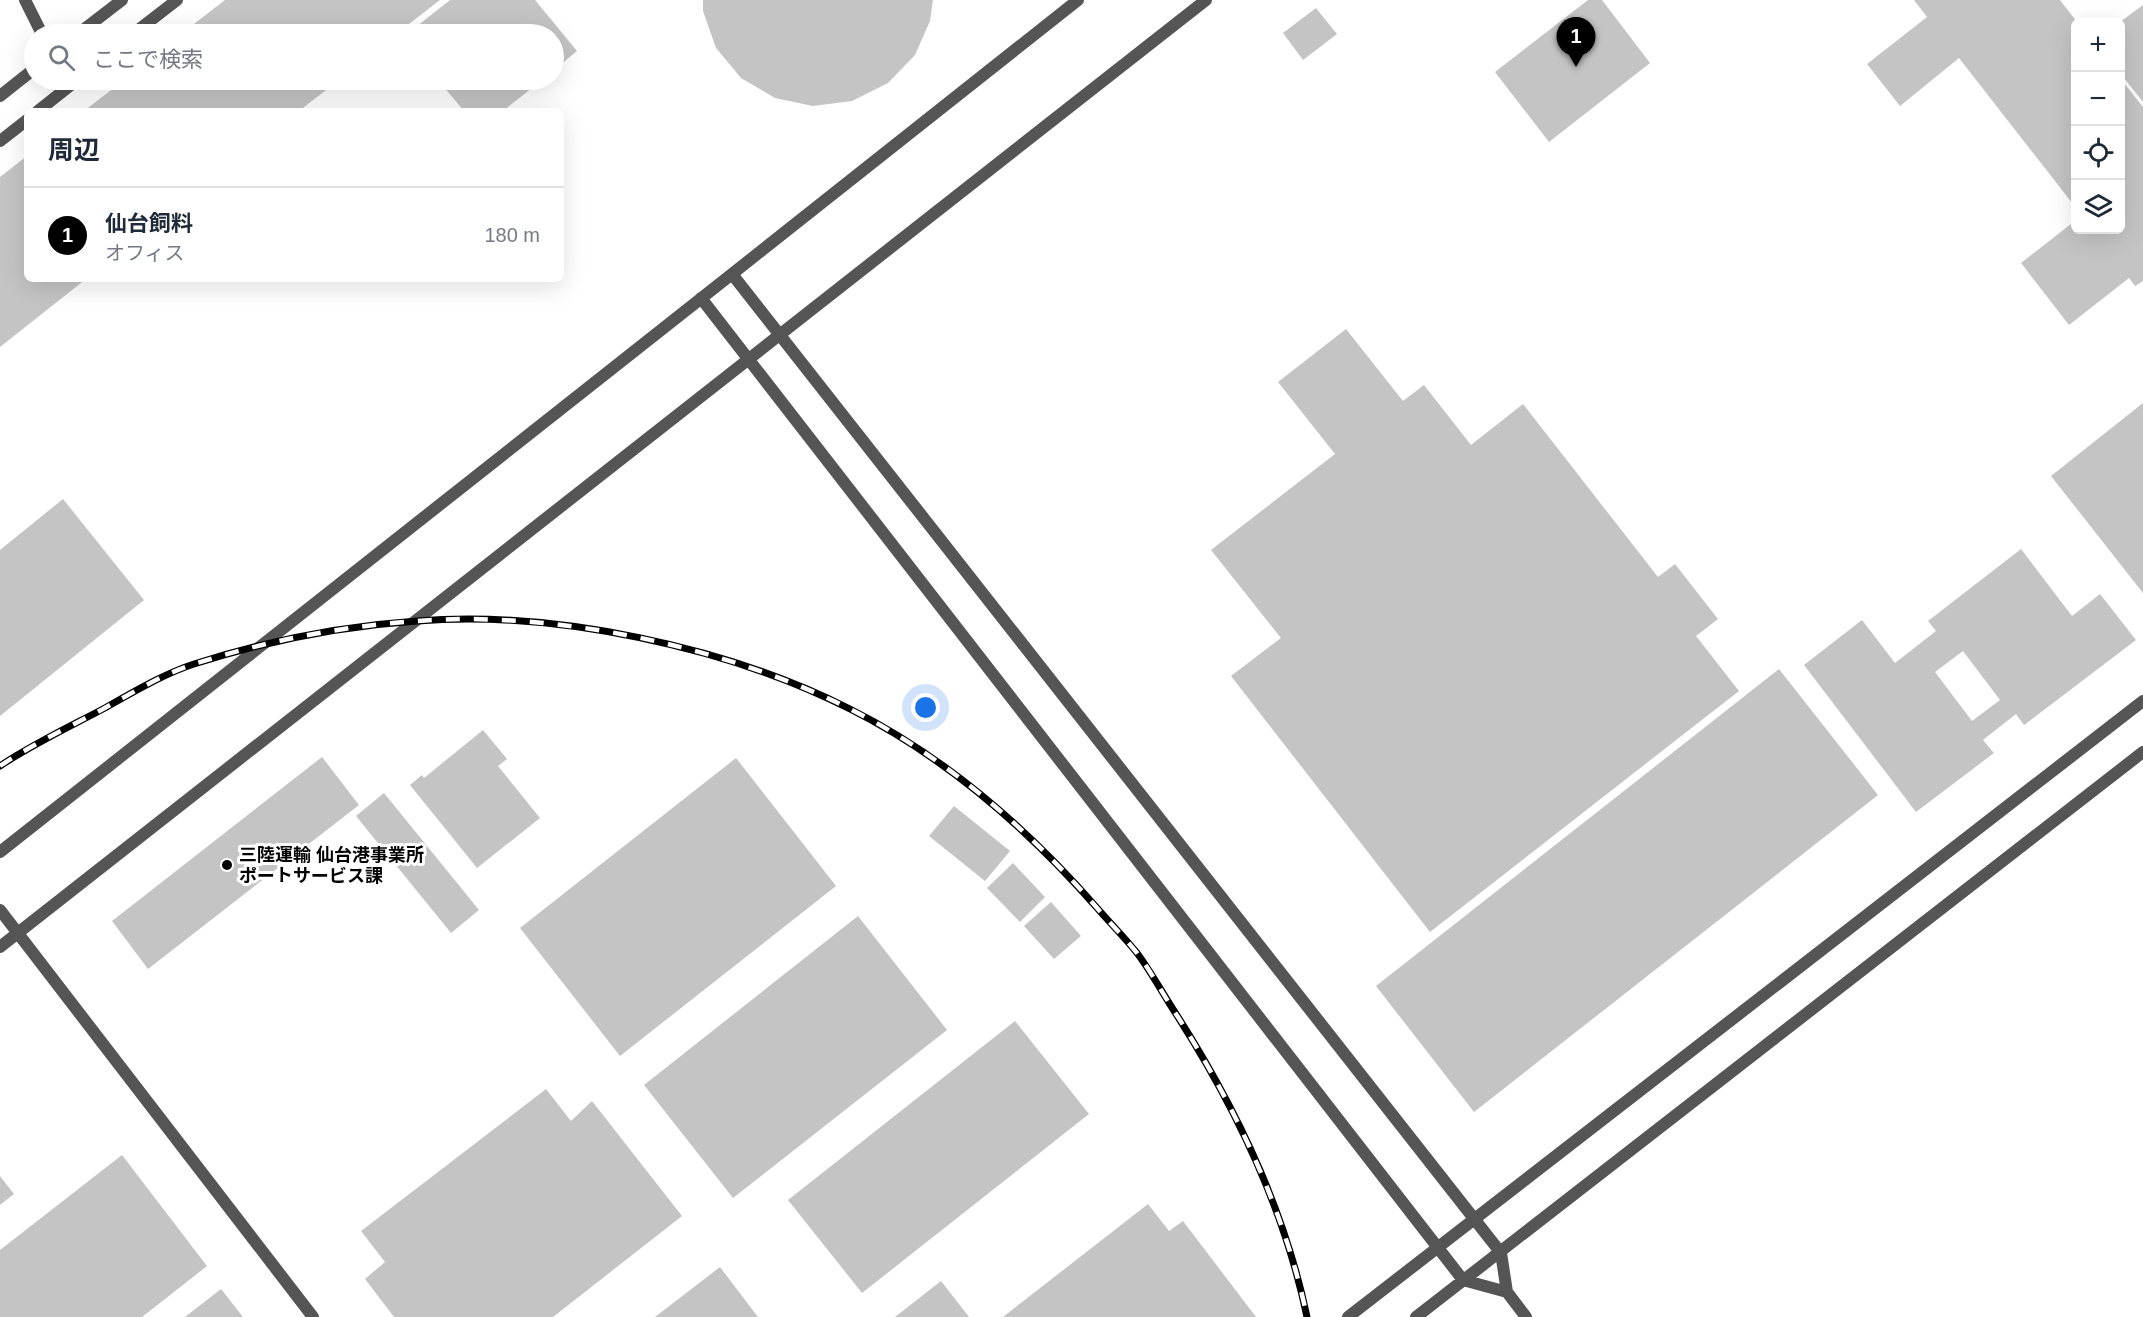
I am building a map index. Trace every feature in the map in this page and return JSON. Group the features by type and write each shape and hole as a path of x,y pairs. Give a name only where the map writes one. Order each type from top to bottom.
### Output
{"street":[{"path":"26,0 37,24"},
{"path":"91,24 122,0"},
{"path":"147,24 177,0"},
{"path":"0,852 1078,0"},
{"path":"0,947 418,621 748,357 778,336 1206,0"},
{"path":"0,96 24,77"},
{"path":"41,108 57,90"},
{"path":"0,141 24,122"},
{"path":"732,274 778,336 1501,1253 1507,1292 1526,1317"},
{"path":"701,298 1463,1280 1507,1292"},
{"path":"1348,1317 2143,701"},
{"path":"1416,1317 2143,752"},
{"path":"0,910 313,1317"}],"building":[{"path":"225,0 440,0 409,24 194,24"},
{"path":"450,0 535,0 555,24 420,24"},
{"path":"703,0 933,0 930,21 915,55 888,83 852,101 813,106 775,98 741,78 716,48 703,11"},
{"path":"1588,0 1602,0 1650,63 1549,142 1495,72"},
{"path":"1914,0 2060,0 2074,18 2071,18 2071,202 1959,58 1900,106 1867,64 1927,17"},
{"path":"2143,5 2143,102 2125,79 2125,18"},
{"path":"1316,8 1337,34 1303,60 1283,33"},
{"path":"564,35 577,51 564,62"},
{"path":"2125,84 2143,107 2143,281 2135,286 2129,278 2069,325 2021,263 2071,224 2071,234 2125,234"},
{"path":"111,90 326,90 303,108 88,108"},
{"path":"446,90 529,90 507,108 461,108"},
{"path":"24,158 24,282 82,282 0,347 0,177"},
{"path":"1346,329 1403,401 1424,385 1471,445 1523,404 1658,577 1675,564 1718,619 1696,636 1739,691 1430,932 1231,676 1281,638 1211,550 1335,454 1278,382"},
{"path":"2143,403 2143,593 2051,476"},
{"path":"63,499 144,600 0,716 0,550"},
{"path":"2021,549 2072,616 2100,594 2136,640 2024,725 2016,714 1983,740 1994,753 1916,812 1804,665 1862,620 1895,663 1936,631 1928,621","holes":["1963,651 2000,700 1972,721 1935,672"]},
{"path":"1779,669 1878,795 1474,1112 1376,986"},
{"path":"483,730 507,759 498,766 540,818 477,868 410,785 422,775 424,778"},
{"path":"322,757 359,805 148,969 112,921"},
{"path":"736,758 836,886 620,1056 520,928"},
{"path":"384,793 479,910 451,933 356,816"},
{"path":"954,806 1010,851 985,881 929,836"},
{"path":"1013,863 1045,897 1020,922 987,888"},
{"path":"1051,902 1081,936 1054,959 1024,926"},
{"path":"858,916 947,1030 733,1198 644,1085"},
{"path":"1015,1021 1089,1114 862,1293 788,1200"},
{"path":"546,1089 571,1121 592,1101 682,1216 553,1317 394,1317 365,1279 385,1262 361,1231"},
{"path":"122,1155 207,1266 142,1317 0,1317 0,1250"},
{"path":"0,1176 14,1194 0,1205"},
{"path":"1148,1204 1169,1231 1183,1221 1256,1317 1003,1317"},
{"path":"720,1267 758,1317 655,1317"},
{"path":"941,1281 969,1317 895,1317"},
{"path":"221,1289 243,1317 185,1317"}],"railway":[{"path":"0,766 25,750 182,668 276,642 389,623 470,619 525,621 582,628 696,651 802,687 885,728 919,749 984,797 1071,879 1137,953 1220,1087 1239,1124 1272,1199 1286,1238 1307,1317"}],"place":[{"name":"仙台飼料","path":"1576,67"},
{"name":"三陸運輸 仙台港事業所 ポートサービス課","path":"227,865"}]}
